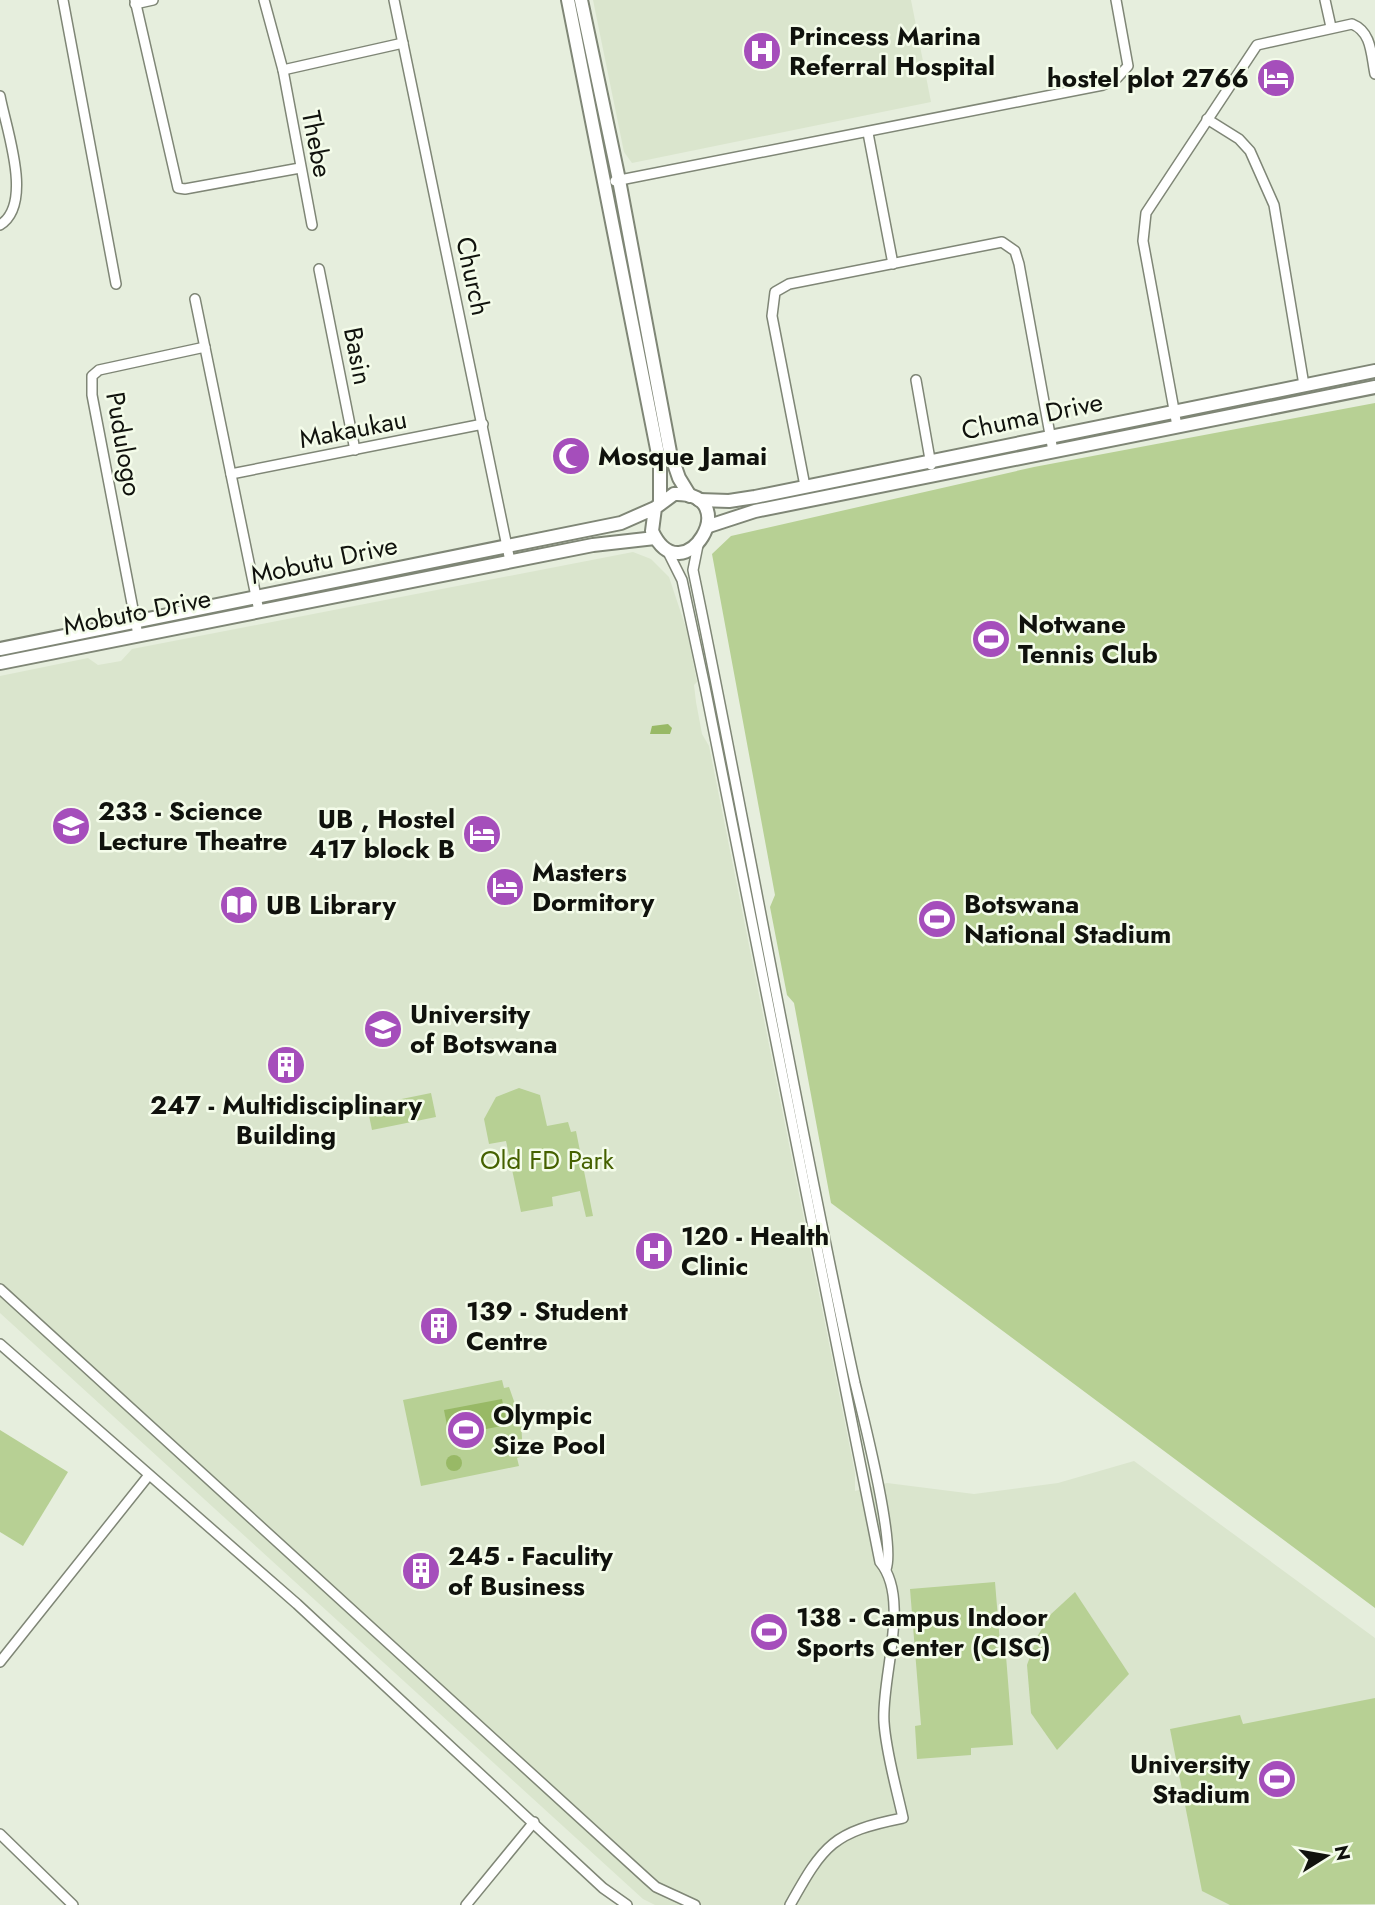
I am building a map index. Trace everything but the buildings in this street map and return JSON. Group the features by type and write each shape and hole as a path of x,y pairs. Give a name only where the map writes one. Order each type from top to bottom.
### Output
{"main road":[{"path":"568,0 613,182 670,452 678,478 705,508 709,526 698,545 683,552 666,548 655,538 651,523 657,505 660,464 613,182 581,0"},
{"name":"Chuma Drive","path":"694,498 729,501 1375,371"},
{"name":"Chuma Drive","path":"709,526 755,511 1375,387"},
{"path":"657,505 674,494 694,498"},
{"name":"Mobutu Drive","path":"0,649 115,633 256,598 621,523 657,505"},
{"name":"Mobuto Drive","path":"137,628 259,611 613,541 655,538"},
{"name":"Mobuto Drive","path":"0,663 115,633"}],"street":[{"path":"63,0 116,284"},
{"path":"153,0 135,2 178,188 185,189 300,168"},
{"name":"Thebe","path":"264,0 282,70 312,225"},
{"name":"Church","path":"394,0 510,561"},
{"path":"613,182 1103,85 1117,78 1128,66 1116,0"},
{"path":"1325,0 1331,27"},
{"path":"1177,426 1143,241 1146,213 1257,45 1352,24 1362,28 1367,37 1375,74"},
{"path":"282,70 402,43"},
{"path":"0,96 18,190 12,214 0,225"},
{"path":"1207,119 1238,139 1250,151 1274,205 1304,385"},
{"path":"868,133 892,264"},
{"path":"805,486 772,316 775,292 789,284 1002,242 1016,251 1053,451"},
{"name":"Basin","path":"319,269 355,450"},
{"path":"195,299 259,611"},
{"name":"Pudulogo","path":"137,628 92,395 92,376 99,370 205,347"},
{"path":"916,380 933,476"},
{"name":"Makaukau","path":"231,474 482,424"},
{"path":"698,545 693,570 840,1315 873,1461 889,1553 886,1570 894,1618 884,1725 903,1818 868,1825 831,1842 816,1858 790,1905"},
{"path":"666,548 681,580 702,674 829,1317 880,1562 886,1570"},
{"path":"0,1289 656,1887 695,1905"},
{"path":"829,1317 840,1315"},
{"path":"0,1344 297,1604 603,1888 627,1905"},
{"path":"860,1464 873,1461"},
{"path":"0,1662 149,1475"},
{"path":"466,1905 534,1822"},
{"path":"0,1834 73,1905"}],"shaded area":[{"name":"Princess Marina Referral Hospital","path":"593,0 911,0 931,102 632,163 624,152"},
{"name":"University of Botswana","path":"633,552 651,559 669,577 687,631 697,682 694,685 702,734 709,746 855,1473 855,1491 887,1483 974,1494 1058,1483 1134,1461 1375,1638 1375,1905 655,1905 643,1899 0,1313 0,676 88,658 98,665 121,661 132,649"},
{"path":"668,724 672,728 670,734 650,734 652,726"},
{"path":"502,1399 507,1425 449,1436 444,1410"},
{"path":"454,1455 460,1457 460,1469 454,1471 448,1469 446,1463 448,1457"}],"green space":[{"path":"1375,403 1375,1608 831,1203 794,1003 787,995 770,907 775,895 712,554 731,536 1034,467"},
{"name":"Old FD Park","path":"519,1088 540,1095 547,1126 568,1122 571,1132 576,1131 593,1216 586,1217 580,1191 552,1197 553,1206 521,1212 506,1141 489,1144 484,1119 496,1097"},
{"path":"431,1093 436,1117 372,1130 367,1106"},
{"name":"Olympic Size Pool","path":"502,1380 504,1388 509,1387 521,1421 523,1456 517,1458 519,1466 421,1486 403,1400"},
{"path":"0,1430 68,1472 23,1546 0,1532"},
{"path":"995,1582 1000,1643 1005,1643 1013,1745 971,1748 971,1755 917,1759 915,1726 921,1725 910,1589"},
{"path":"1075,1592 1129,1674 1057,1750 1031,1713 1027,1665 1037,1637 1050,1615"},
{"name":"University Stadium","path":"1375,1698 1375,1904 1230,1905 1202,1891 1170,1729 1240,1715 1243,1724"}],"place":[{"name":"Princess Marina Referral Hospital","path":"762,51"},
{"name":"hostel plot 2766","path":"1276,78"},
{"name":"Mosque Jamai","path":"571,456"},
{"name":"Notwane Tennis Club","path":"991,639"},
{"name":"233 - Science Lecture Theatre","path":"71,826"},
{"name":"UB , Hostel 417 block B","path":"482,834"},
{"name":"Masters Dormitory","path":"505,887"},
{"name":"UB Library","path":"239,905"},
{"name":"Botswana National Stadium","path":"937,919"},
{"name":"University of Botswana","path":"383,1029"},
{"name":"247 - Multidisciplinary Building","path":"286,1065"},
{"name":"120 - Health Clinic","path":"654,1251"},
{"name":"139 - Student Centre","path":"439,1326"},
{"name":"Olympic Size Pool","path":"466,1430"},
{"name":"245 - Faculity of Business","path":"421,1571"},
{"name":"138 - Campus Indoor Sports Center (CISC)","path":"769,1632"},
{"name":"University Stadium","path":"1277,1779"}]}
